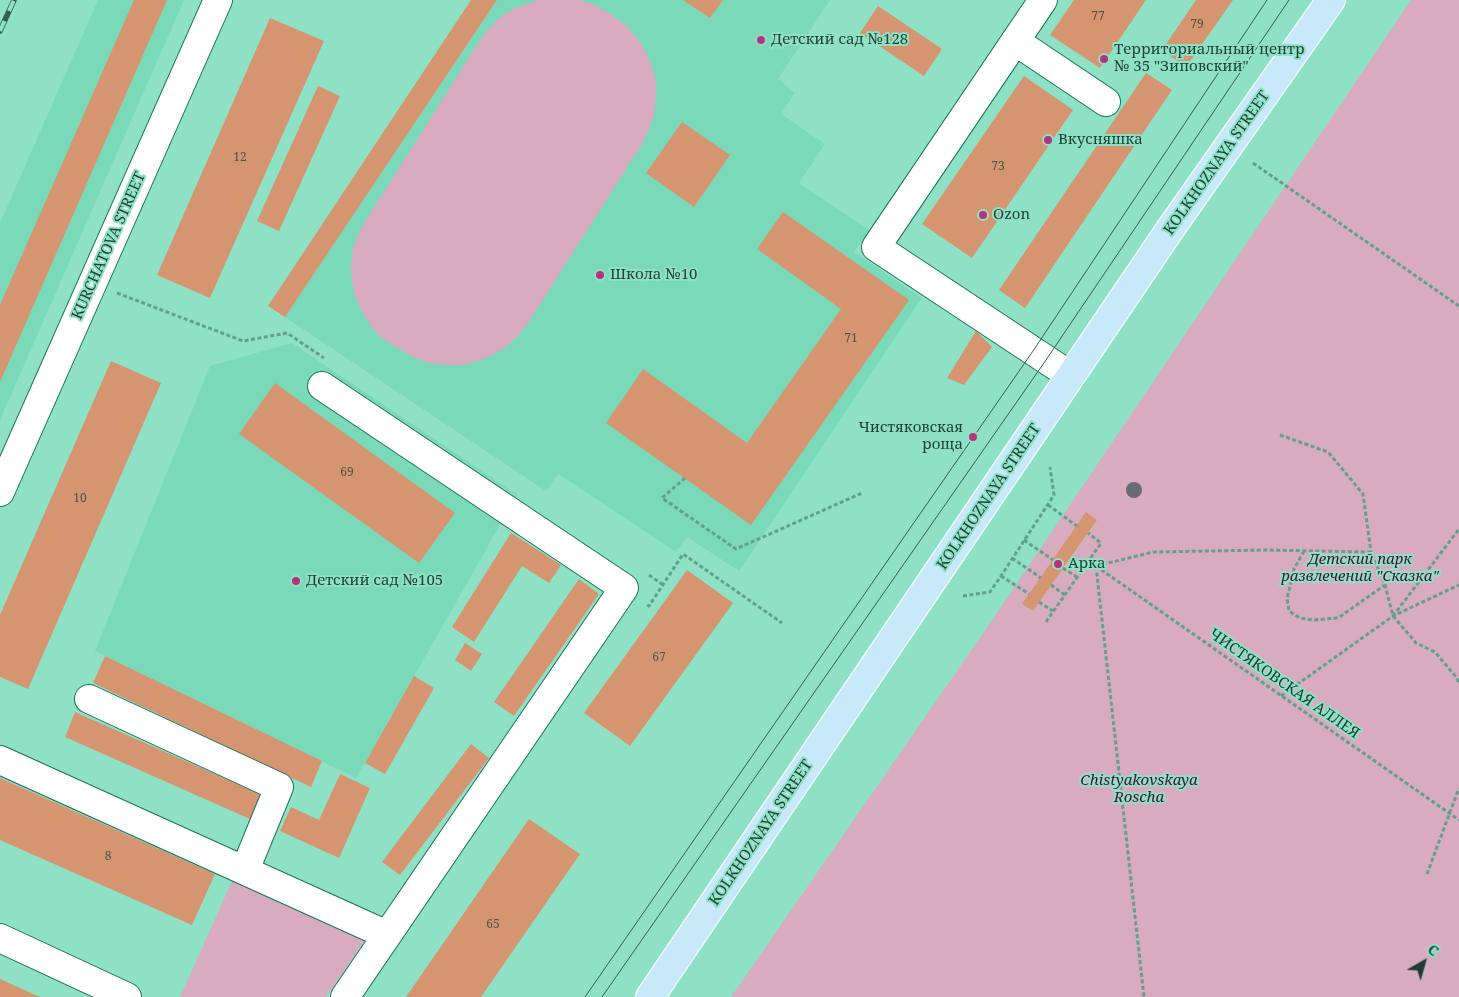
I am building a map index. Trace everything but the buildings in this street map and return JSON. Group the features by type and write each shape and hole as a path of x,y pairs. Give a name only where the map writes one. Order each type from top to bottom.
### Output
{"main road":[{"name":"KOLKHOZNAYA STREET","path":"650,997 1171,228 1331,0"}],"street":[{"name":"KURCHATOVA STREET","path":"0,492 218,0"},
{"path":"1043,0 876,247 1071,376"},
{"path":"1015,40 1106,102"},
{"path":"322,386 624,588 345,997"},
{"path":"89,699 279,787 245,870"},
{"path":"0,760 387,935"},
{"path":"0,938 127,997"}],"path":[{"path":"1253,163 1459,306"},
{"path":"1280,435 1328,452 1363,494 1371,552 1385,585 1393,616 1416,643 1435,652 1457,678 1459,684"},
{"path":"963,596 990,592 1001,576 1054,495 1050,467"},
{"path":"685,478 662,498 736,549 862,493"},
{"path":"1048,505 1077,526"},
{"path":"1393,616 1459,529"},
{"path":"1046,622 1101,543 1088,533"},
{"path":"1024,540 1053,560"},
{"path":"1304,551 1294,569 1287,599 1289,611 1300,618 1313,620 1338,618 1385,585"},
{"path":"1144,997 1096,566 1153,552 1371,552"},
{"path":"624,588 649,606 683,554 782,623"},
{"path":"1012,558 1041,578"},
{"name":"ЧИСТЯКОВСКАЯ АЛЛЕЯ","path":"1096,566 1459,820"},
{"path":"1064,568 1077,577"},
{"path":"1001,576 1029,594"},
{"path":"1051,585 1065,595"},
{"path":"1281,696 1393,616 1459,585"},
{"path":"1039,602 1054,611"},
{"path":"1428,874 1459,788"}],"shaded area":[{"path":"98,0 184,0 0,420 0,223"},
{"name":"Школа №10","path":"497,0 830,0 778,79 795,93 781,114 825,144 799,183 869,230 854,252 922,298 739,571 687,537 676,552 558,474 546,491 285,317"},
{"name":"Детский сад №105","path":"292,343 517,495 356,778 95,651 210,366"}],"green space":[{"path":"538,0 579,0 593,4 627,26 646,52 652,66 656,82 654,114 642,144 518,336 506,347 478,361 462,365 430,363 415,358 394,346 381,337 370,325 355,296 351,264 353,249 358,234 366,220 480,40 502,16 515,8"},
{"name":"Chistyakovskaya Roscha","path":"1411,0 1459,0 1459,997 731,997 986,629","holes":["1097,521 1033,611 1023,604"]},
{"path":"232,881 364,941 326,997 180,997"}],"tram line":[{"path":"585,997 1033,351 1267,0"},
{"path":"602,997 1046,360 1289,0"}],"railway":[{"path":"0,31 14,0"}],"place":[{"name":"Детский сад №128","path":"761,40"},
{"name":"Территориальный центр № 35 \"Зиповский\"","path":"1104,59"},
{"name":"Вкусняшка","path":"1048,140"},
{"name":"Ozon","path":"983,215"},
{"name":"Школа №10","path":"600,275"},
{"name":"Чистяковская роща","path":"973,437"},
{"name":"Арка","path":"1058,564"},
{"name":"Детский сад №105","path":"296,581"}],"park label":[{"name":"Детский парк развлечений \"Сказка\"","path":"1360,568"}]}
